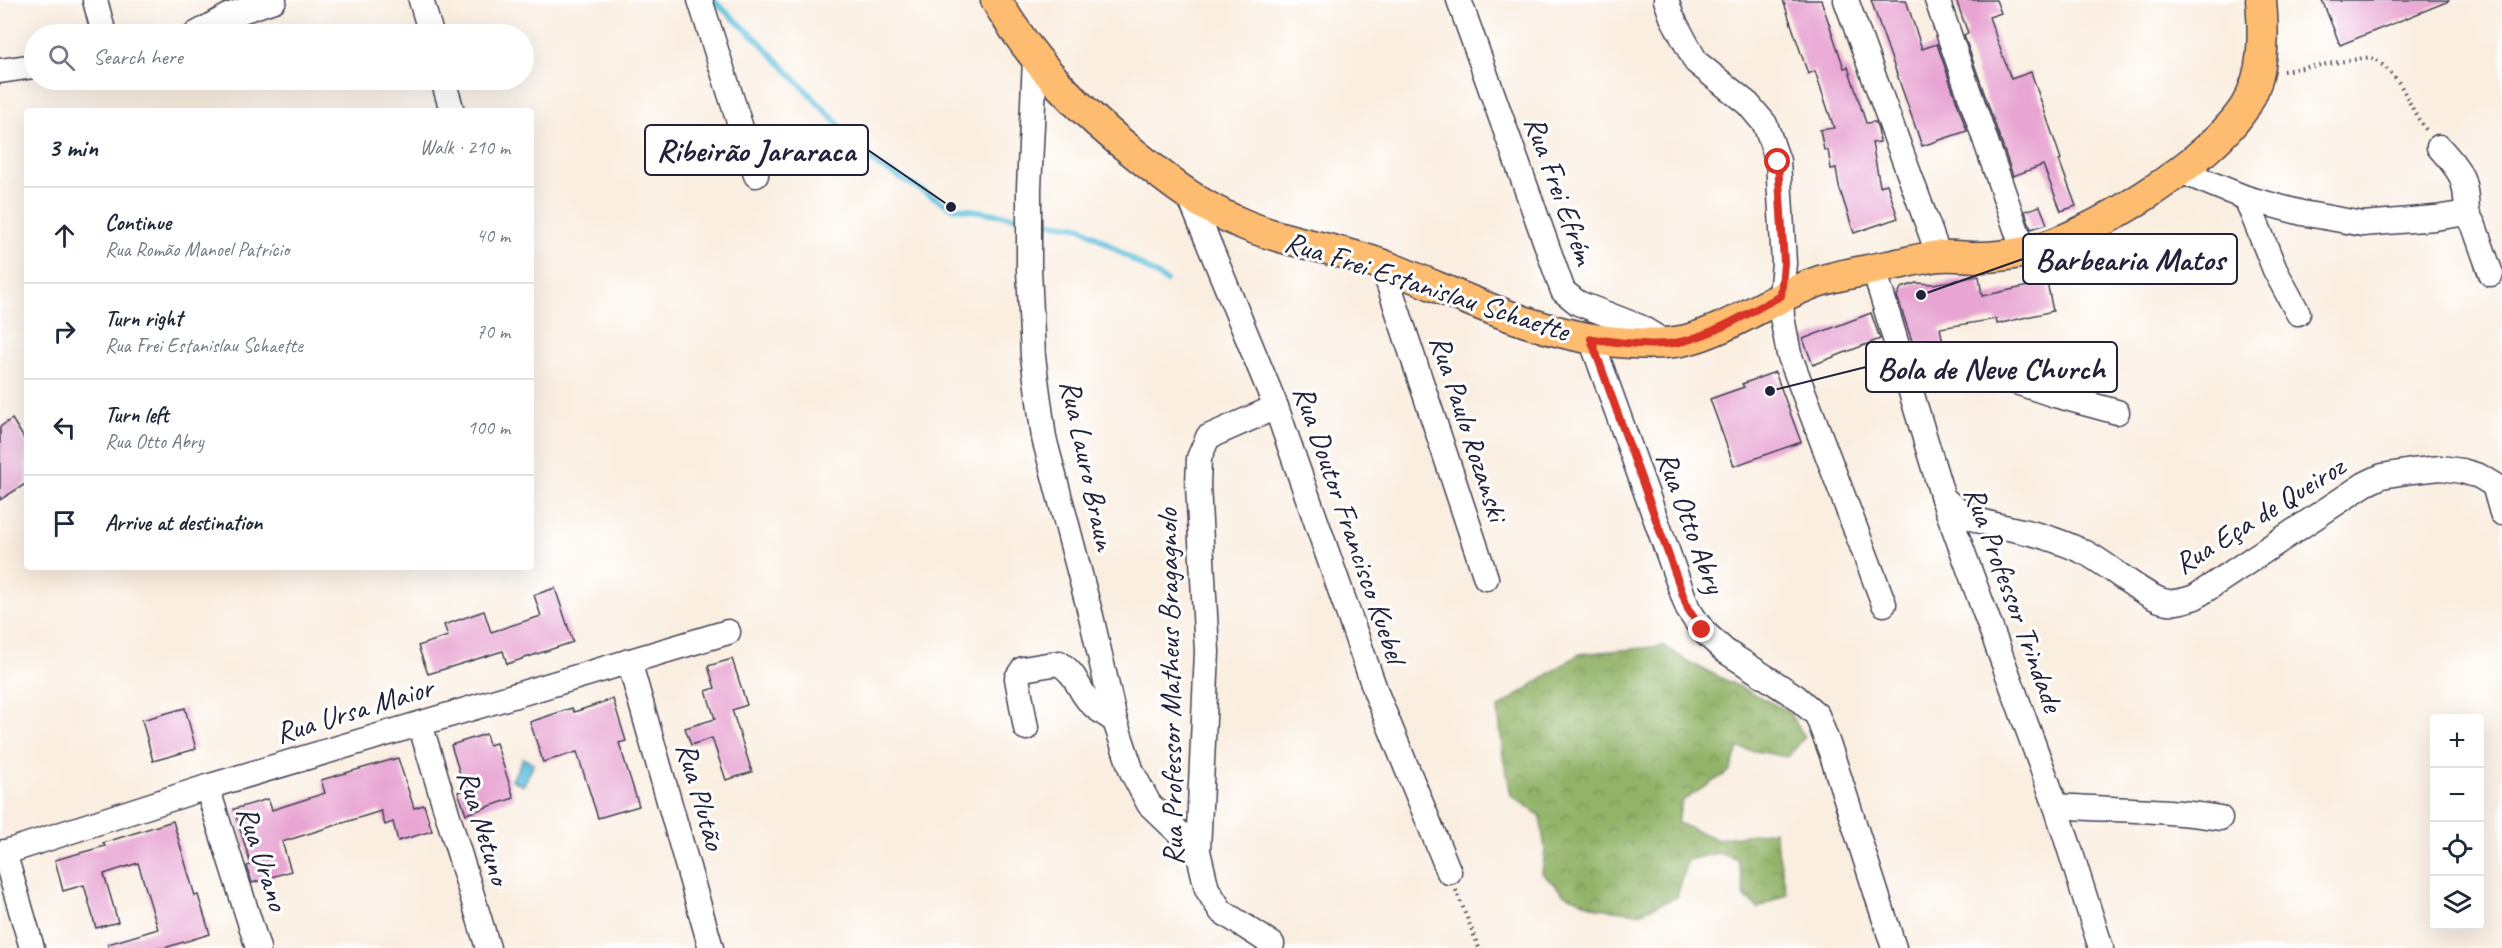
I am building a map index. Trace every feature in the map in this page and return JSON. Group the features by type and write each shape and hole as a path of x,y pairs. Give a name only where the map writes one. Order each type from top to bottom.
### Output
{"main road":[{"name":"Rua Frei Estanislau Schaette","path":"996,0 1012,29 1035,60 1099,126 1191,198 1238,222 1276,236 1382,264 1517,320 1591,339 1666,343 1688,340 1781,296 1822,280 1939,256 1983,257 2024,252 2064,240 2115,215 2180,171 2218,138 2246,105 2258,75 2264,39 2261,0"}],"street":[{"path":"94,0 101,24"},
{"path":"208,24 228,8 274,0"},
{"path":"421,0 428,24"},
{"name":"Rua Frei Efrém","path":"1459,0 1563,291 1578,303 1640,327 1666,343"},
{"path":"1666,0 1672,17 1696,62 1748,104 1766,124 1778,162 1784,263 1782,317 1789,354 1884,604"},
{"path":"1846,0 1939,256"},
{"path":"1937,0 2024,252"},
{"path":"700,3 756,175"},
{"name":"Rua Lauro Braun","path":"1035,60 1029,188 1029,269 1034,357 1044,438 1091,616 1115,721 1132,772 1149,804 1198,851"},
{"path":"1,67 24,66"},
{"path":"446,90 451,108"},
{"path":"2439,147 2461,172 2466,190 2467,213 2491,274"},
{"path":"2180,171 2246,198 2302,213 2363,224 2467,213"},
{"name":"Rua Doutor Francisco Kuebel","path":"1191,198 1276,407 1377,695 1449,872"},
{"path":"2246,198 2275,270 2298,313"},
{"name":"Rua Paulo Rozanski","path":"1382,264 1486,578"},
{"name":"Rua Professor Trindade","path":"1874,269 1943,498 2056,806 2101,948"},
{"name":"Rua Otto Abry","path":"1591,339 1688,609 1702,630 1725,651 1795,696 1817,715 1894,948"},
{"path":"1901,353 1983,371 2055,395 2117,412"},
{"name":"Rua Professor Matheus Bragagnolo","path":"1272,944 1221,911 1207,889 1198,851 1207,652 1198,458 1208,437 1276,407"},
{"name":"Rua Eça de Queiroz","path":"1943,498 1964,515 1991,526 2025,532 2084,551 2152,596 2166,602 2180,602 2195,597 2365,484 2382,476 2441,468 2479,476 2498,484 2502,513"},
{"name":"Rua Ursa Maior","path":"2,853 207,787 728,632"},
{"name":"Rua Plutão","path":"629,661 711,948"},
{"path":"1026,728 1017,678 1023,669 1059,663 1072,672 1080,690 1091,703 1115,721"},
{"name":"Rua Netuno","path":"420,724 488,948"},
{"name":"Rua Urano","path":"207,787 258,948"},
{"path":"2056,806 2122,811 2176,811 2220,818"},
{"path":"2,853 32,948"}],"path":[{"path":"2258,75 2371,57 2389,68 2400,83 2419,121 2439,147"},
{"path":"1449,872 1479,948"}],"green space":[{"path":"1664,646 1687,661 1788,711 1805,737 1788,757 1738,748 1730,771 1682,801 1677,823 1717,839 1774,831 1787,894 1758,908 1745,897 1738,860 1718,853 1687,860 1677,897 1639,913 1598,908 1563,893 1542,873 1545,850 1540,816 1511,795 1503,757 1498,708 1579,654"}],"water":[{"path":"523,758 534,764 523,786 512,780"}],"building":[{"path":"1783,0 1821,0 1844,68 1848,67 1866,123 1875,122 1878,129 1880,142 1872,143 1880,186 1887,184 1898,218 1854,233 1839,187 1836,168 1831,169 1828,150 1824,150 1820,130 1834,128 1815,71 1808,74"},
{"path":"1871,0 1906,0 1922,49 1937,44 1967,131 1922,146"},
{"path":"1956,0 1996,0 2001,13 1989,17 2011,79 2031,72 2076,206 2061,211 2043,165 2013,176 1964,35 1968,33"},
{"path":"2322,0 2448,0 2449,1 2340,45"},
{"path":"2040,206 2047,224 2031,229 2025,211"},
{"path":"1979,276 1982,296 2047,282 2053,311 1997,324 1996,319 1940,328 1944,347 1912,341 1897,296 1901,288 1916,283 1933,284"},
{"path":"1871,313 1880,339 1813,365 1803,339"},
{"path":"1775,372 1801,442 1734,466 1710,399 1744,387 1742,384"},
{"path":"12,419 24,438 24,485 0,500 0,427"},
{"path":"555,588 573,642 507,664 503,651 428,674 418,646 448,636 444,625 484,611 491,632 541,616 534,595"},
{"path":"732,659 747,705 732,710 752,772 726,780 712,738 691,745 685,728 715,719 706,691 715,688 708,666"},
{"path":"613,699 626,741 619,743 639,806 598,818 577,752 543,762 530,722 572,708 574,712"},
{"path":"185,708 196,749 153,761 142,720"},
{"path":"486,734 489,745 496,743 514,798 466,814 458,792 465,790 451,745"},
{"path":"398,758 414,808 424,805 432,831 398,841 393,822 385,825 381,811 282,842 291,871 252,883 247,866 251,865 234,809 268,799 272,810 325,793 321,780"},
{"path":"173,821 195,896 198,895 210,934 164,948 108,948 108,944 158,929 138,863 104,874 118,922 96,928 84,885 63,891 55,860 105,846 103,843"}],"waterway":[{"path":"713,0 759,41 876,164 951,207 1023,218"},
{"path":"1033,220 1081,227 1166,281"}],"place":[{"name":"Ribeirão Jararaca","path":"951,207"},
{"name":"Barbearia Matos","path":"1921,295"},
{"name":"Bola de Neve Church","path":"1770,391"}],"route":[{"path":"1702,630 1688,609 1591,339 1630,343 1666,343 1688,340 1781,296 1784,263 1778,162"}]}
